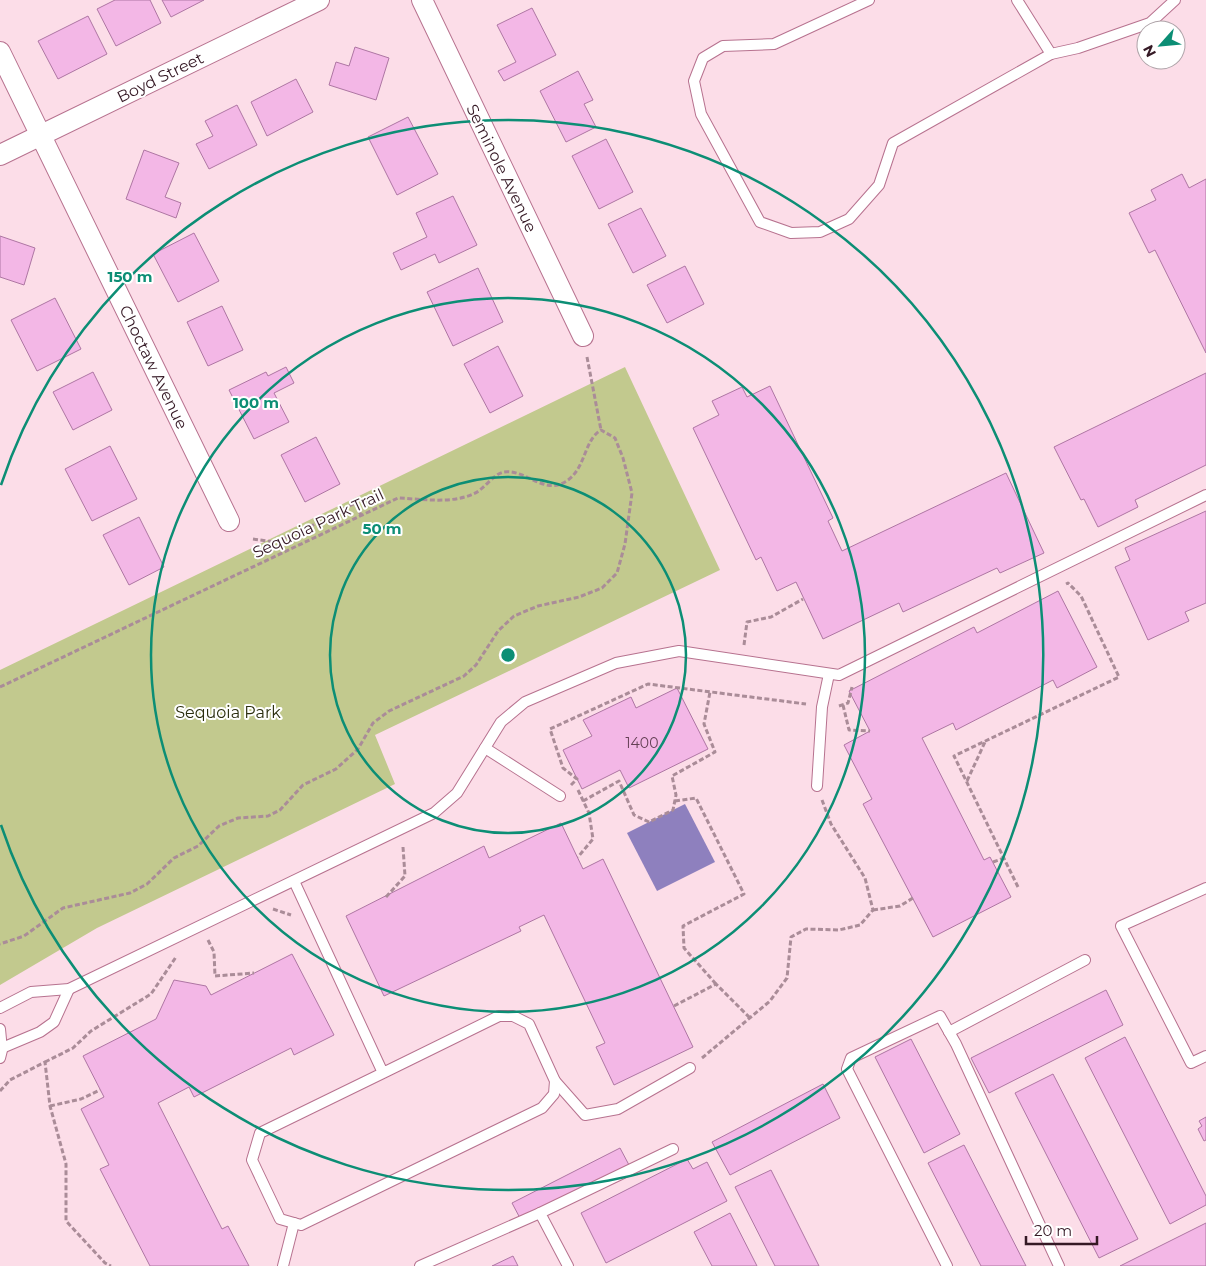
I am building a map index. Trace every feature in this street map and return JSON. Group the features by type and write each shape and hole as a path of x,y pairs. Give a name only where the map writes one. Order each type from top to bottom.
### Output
{"street":[{"name":"Boyd Street","path":"0,155 319,0"},
{"name":"Seminole Avenue","path":"422,0 583,336"},
{"name":"Choctaw Avenue","path":"0,52 229,521"}],"lane":[{"path":"869,0 774,44 723,46 703,58 694,81 701,114 760,222 791,233 820,232 849,219 879,185 893,143 1051,54 1078,48 1150,23 1174,0"},
{"path":"1016,0 1051,54"},
{"path":"0,1008 31,992 69,989 434,813 457,793 501,722 525,702 616,663 679,650 839,675 1206,495"},
{"path":"817,786 822,707 830,674"},
{"path":"485,748 560,796"},
{"path":"294,880 383,1073"},
{"path":"1206,888 1121,926 1191,1064 1206,1056"},
{"path":"949,1032 1085,960"},
{"path":"0,1030 1,1053 40,1032 54,1022 69,989"},
{"path":"556,1081 554,1094 542,1108 301,1225 280,1218 252,1160 260,1133 499,1016 513,1016 529,1024 556,1081 586,1115 618,1108 690,1068"},
{"path":"947,1266 847,1069 851,1058 940,1016 1060,1266"},
{"path":"420,1266 540,1213 672,1149"},
{"path":"540,1213 568,1266"},
{"path":"283,1266 294,1223"}],"path":[{"path":"0,944 24,936 63,908 130,893 147,884 174,858 198,846 219,826 238,818 268,816 280,810 303,786 336,769 358,749 373,724 389,711 464,676 476,665 498,631 514,616 538,606 579,597 602,588 617,573 626,544 632,493 623,458 615,438 601,430 583,336"},
{"name":"Sequoia Park Trail","path":"0,687 398,498 462,499 477,493 501,472 518,472 535,483 553,485 568,480 581,466 593,434 601,430"},
{"path":"253,539 274,542 355,503 362,515"},
{"path":"1018,887 954,756 1120,677 1081,596 1068,584 1060,584"},
{"path":"742,660 747,622 771,617 803,599"},
{"path":"560,796 578,779 563,768 550,729 648,684 833,708 848,703 853,680"},
{"path":"583,801 619,780 634,815 649,822 673,810 676,795 672,776 715,752 704,724 710,692"},
{"path":"843,705 849,730 870,732"},
{"path":"967,782 985,742"},
{"path":"574,783 589,813 593,839 578,857"},
{"path":"817,786 831,824 865,878 873,910"},
{"path":"675,801 696,798 744,894 683,926 684,948 750,1018"},
{"path":"386,896 405,876 404,850 396,832"},
{"path":"993,862 1004,858"},
{"path":"690,1068 770,1001 787,978 791,937 806,929 840,930 860,925 873,910 900,906 913,898"},
{"path":"267,910 273,909 290,914 295,923"},
{"path":"200,944 215,936"},
{"path":"208,940 214,952 215,976 254,973"},
{"path":"0,1091 10,1080 73,1048 91,1031 151,994 177,955"},
{"path":"674,1006 716,984"},
{"path":"45,1062 50,1106 66,1164 66,1221 110,1266"},
{"path":"50,1106 81,1099 100,1090"}],"green space":[{"name":"Sequoia Park","path":"625,367 720,570 375,735 395,784 97,928 0,985 0,670"}],"shaded area":[{"path":"685,804 715,862 657,891 627,833"}],"building":[{"path":"115,0 150,0 161,23 116,46 97,9"},
{"path":"162,0 204,0 171,17"},
{"path":"532,8 556,55 504,81 498,71 516,62 497,25"},
{"path":"88,16 107,54 58,79 38,41"},
{"path":"355,47 389,58 376,100 329,85 336,62 349,66"},
{"path":"578,71 593,100 584,104 596,127 566,142 540,91"},
{"path":"296,79 313,112 267,136 251,102"},
{"path":"237,105 257,145 209,169 196,144 213,136 205,121"},
{"path":"408,117 438,174 397,195 368,137"},
{"path":"606,139 633,192 599,209 572,156"},
{"path":"144,150 179,163 165,197 181,203 176,218 126,199"},
{"path":"1182,174 1189,188 1206,179 1206,353 1155,250 1149,253 1129,213 1156,200 1151,190"},
{"path":"453,196 477,245 439,263 435,254 401,270 393,253 427,237 416,213"},
{"path":"641,208 666,256 633,273 608,224"},
{"path":"194,233 219,281 178,302 153,254"},
{"path":"0,236 35,248 24,285 0,277"},
{"path":"685,266 704,304 667,323 647,285"},
{"path":"478,268 503,322 453,346 427,292"},
{"path":"55,298 81,349 37,371 11,320"},
{"path":"222,306 243,350 208,366 187,322"},
{"path":"498,346 523,396 490,413 464,364"},
{"path":"286,367 294,383 274,393 289,422 254,439 229,390 266,372 268,376"},
{"path":"93,372 112,410 73,430 53,392"},
{"path":"1206,373 1206,465 1135,500 1138,507 1098,527 1084,499 1081,500 1054,447"},
{"path":"770,386 833,518 828,521 842,551 1006,473 1044,553 1000,573 997,568 903,612 899,603 823,639 796,582 777,591 761,557 756,560 693,428 719,415 712,401 742,387 747,397"},
{"path":"316,437 340,484 305,502 281,455"},
{"path":"110,446 137,499 92,521 65,469"},
{"path":"1206,511 1206,603 1185,612 1189,621 1148,640 1115,567 1130,560 1125,548"},
{"path":"139,517 164,567 129,585 103,535"},
{"path":"1058,591 1097,667 1057,688 1053,680 956,730 953,723 922,738 984,860 990,857 1011,897 933,937 863,804 872,799 844,745 870,731 849,691 974,627 977,633"},
{"path":"677,688 708,749 629,788 620,770 582,789 563,750 592,736 583,720 631,697 636,708"},
{"path":"561,823 583,869 603,859 693,1047 614,1085 596,1047 605,1043 544,915 519,927 521,931 384,996 346,916 484,846 489,858"},
{"path":"292,954 334,1035 294,1055 291,1048 194,1097 189,1087 158,1103 222,1229 228,1226 249,1266 150,1266 100,1169 109,1165 81,1109 104,1097 83,1056 156,1019 174,980 206,986 211,995"},
{"path":"1106,990 1123,1025 989,1093 971,1058"},
{"path":"1125,1037 1206,1196 1206,1205 1170,1224 1085,1058"},
{"path":"911,1039 960,1134 924,1153 875,1057"},
{"path":"1053,1074 1138,1239 1099,1258 1015,1093"},
{"path":"823,1084 840,1118 730,1175 712,1142"},
{"path":"1206,1117 1206,1140 1204,1141 1198,1129 1202,1126 1199,1121"},
{"path":"964,1145 1026,1266 981,1266 928,1163"},
{"path":"620,1148 629,1165 521,1220 512,1203"},
{"path":"687,1159 693,1169 707,1162 727,1201 606,1263 581,1213"},
{"path":"771,1170 819,1266 775,1266 735,1187"},
{"path":"730,1213 757,1266 712,1266 694,1232"},
{"path":"1206,1223 1206,1266 1120,1266"},
{"path":"513,1256 518,1266 492,1266"}]}
